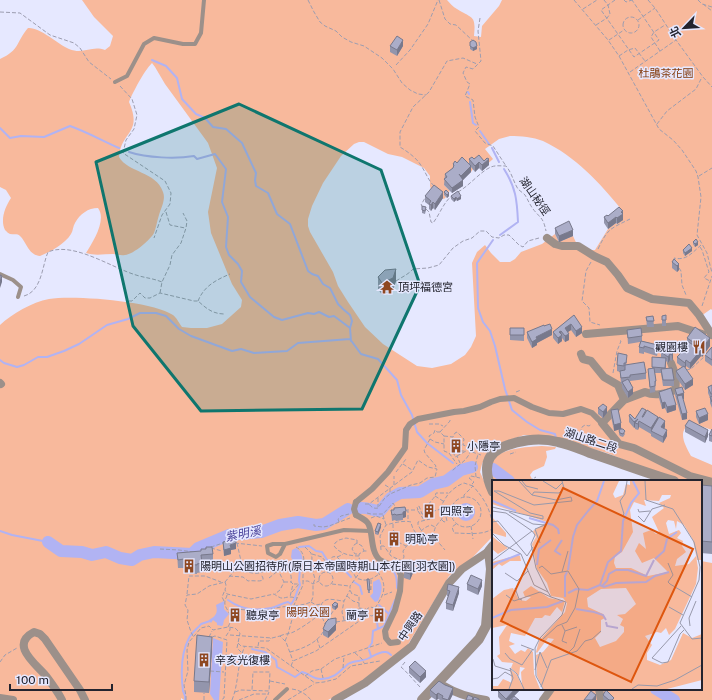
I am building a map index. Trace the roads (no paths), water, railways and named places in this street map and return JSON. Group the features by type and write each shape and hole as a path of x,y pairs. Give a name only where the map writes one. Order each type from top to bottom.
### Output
{"street":[{"path":"547,238 555,244 562,246 578,246 607,262 618,274 626,288 652,299 688,303 699,314 712,336"},
{"path":"586,334 678,326 712,336"},
{"path":"581,354 583,359 591,361 604,377 612,383 618,385 624,400"},
{"path":"600,421 624,400 645,392 650,394 658,394 675,390 675,372 671,364"},
{"path":"398,642 390,643 386,638 385,631 395,610 400,591 401,575 397,567 380,560 376,554 370,531 370,525 356,515 354,509 356,502 380,482 405,448 404,436 410,424 420,419 475,409 491,402 514,398 549,413 563,414 582,409 592,413 619,444 634,448 701,480"},
{"name":"湖山路二段","path":"492,490 488,482 487,467 489,458 493,452 513,443 536,440 558,442 671,480"},
{"path":"702,480 712,484"},
{"path":"702,485 712,484"},
{"path":"702,489 712,492"},
{"path":"424,697 479,639 486,626 491,569 491,549"},
{"name":"中興路","path":"335,700 365,683 412,646 449,583 462,569 491,549"},
{"path":"62,700 46,676 28,658 23,645 28,635 34,632 40,634 45,639 80,690 85,700"},
{"path":"438,683 454,692 471,698 486,700"},
{"path":"543,700 550,690"},
{"path":"599,690 601,700"},
{"path":"0,698 13,700"}],"lane":[{"path":"115,82 127,76 144,44 154,38 183,44 194,44 201,33 204,0"},
{"path":"0,274 13,280 21,287 18,297"},
{"path":"285,544 280,554 276,557 268,553 267,546 273,544 285,544 344,530 370,531"},
{"path":"275,700 287,686"}],"water":[{"path":"462,503 470,503 475,508 473,519 470,521 462,521 457,516 457,508"},
{"path":"296,548 302,555 303,562 300,571 298,572 291,557 292,550"},
{"path":"379,579 382,590 378,601 375,602 370,596 373,593 373,582"},
{"path":"224,601 224,609 229,614 224,620 223,625 217,625 217,623 213,620 211,623 209,620 216,614 216,605"},
{"path":"213,638 223,642 219,700 214,700 210,694"}],"waterway":[{"path":"152,60 166,66 177,78 182,99 196,114 205,118 213,127 226,129 242,143 256,173 256,186 268,193 277,214 290,224 308,271 318,276 323,284 330,288 338,304 350,315 352,321 350,328 351,341"},
{"path":"470,102 473,123 476,125"},
{"path":"0,128 10,138 21,136 44,137 70,126 119,148"},
{"path":"480,131 489,144"},
{"path":"492,148 499,162"},
{"path":"129,152 144,156 194,156 197,159 215,154 226,169 222,202 228,217 226,247 229,255 238,264 242,271 241,282 250,297 274,317 282,320 308,313 314,314 319,312 329,317 334,316 350,328"},
{"path":"500,235 518,222 515,194 504,169"},
{"path":"493,240 477,263 478,308 483,322 490,331 512,410 540,430 555,434 556,438"},
{"path":"0,360 4,363 17,367 24,365 38,357 47,357 64,351 79,344 107,325 128,319 140,313 156,313 166,316 179,329 191,336 232,351 241,349 254,353 287,351 298,343 350,339 361,354 378,359 397,380 401,395 412,415 417,432 427,443 453,463"},
{"name":"紫明溪","path":"360,508 380,511 391,498 400,493 420,492 433,484 446,481 461,470 472,467"},
{"name":"紫明溪","path":"493,469 508,480"},
{"name":"紫明溪","path":"48,542 61,551 82,552 92,555 106,552 120,558 132,560 140,555 154,552 192,554 198,548 229,535 261,532 280,525 298,522 316,525 324,524 348,509"},
{"name":"紫明溪","path":"0,531 12,535 48,542"},
{"path":"299,547 309,546 316,551 322,552 327,560 338,563 351,577"},
{"path":"388,567 395,573 397,588"},
{"path":"228,600 243,607 254,609 271,608 288,602 291,604 300,585 300,570"},
{"path":"354,582 360,586 362,594"},
{"path":"389,614 395,600"},
{"path":"369,647 372,643 373,631 384,626 389,614 379,605"},
{"path":"185,700 182,678 184,650 192,634 201,624 210,621"},
{"path":"377,622 378,629"},
{"path":"252,649 265,652 276,660 277,667 295,677 302,672 319,679 330,677 350,663 366,659 379,653 386,652 391,655"},
{"path":"369,650 371,656"},
{"name":"紫明溪","path":"658,690 674,700"}],"place":[{"name":"頂坪福德宮","path":"387,287"},
{"name":"觀園樓","path":"699,347"},
{"name":"小隱亭","path":"456,446"},
{"name":"四照亭","path":"429,511"},
{"name":"明恥亭","path":"394,539"},
{"name":"陽明山公園招待所(原日本帝國時期山本花園[羽衣園])","path":"189,566"},
{"name":"聽泉亭","path":"235,615"},
{"name":"蘭亭","path":"379,615"},
{"name":"辛亥光復樓","path":"204,660"}],"park label":[{"name":"杜鵑茶花園","path":"666,73"},
{"name":"陽明公園","path":"308,612"}]}
